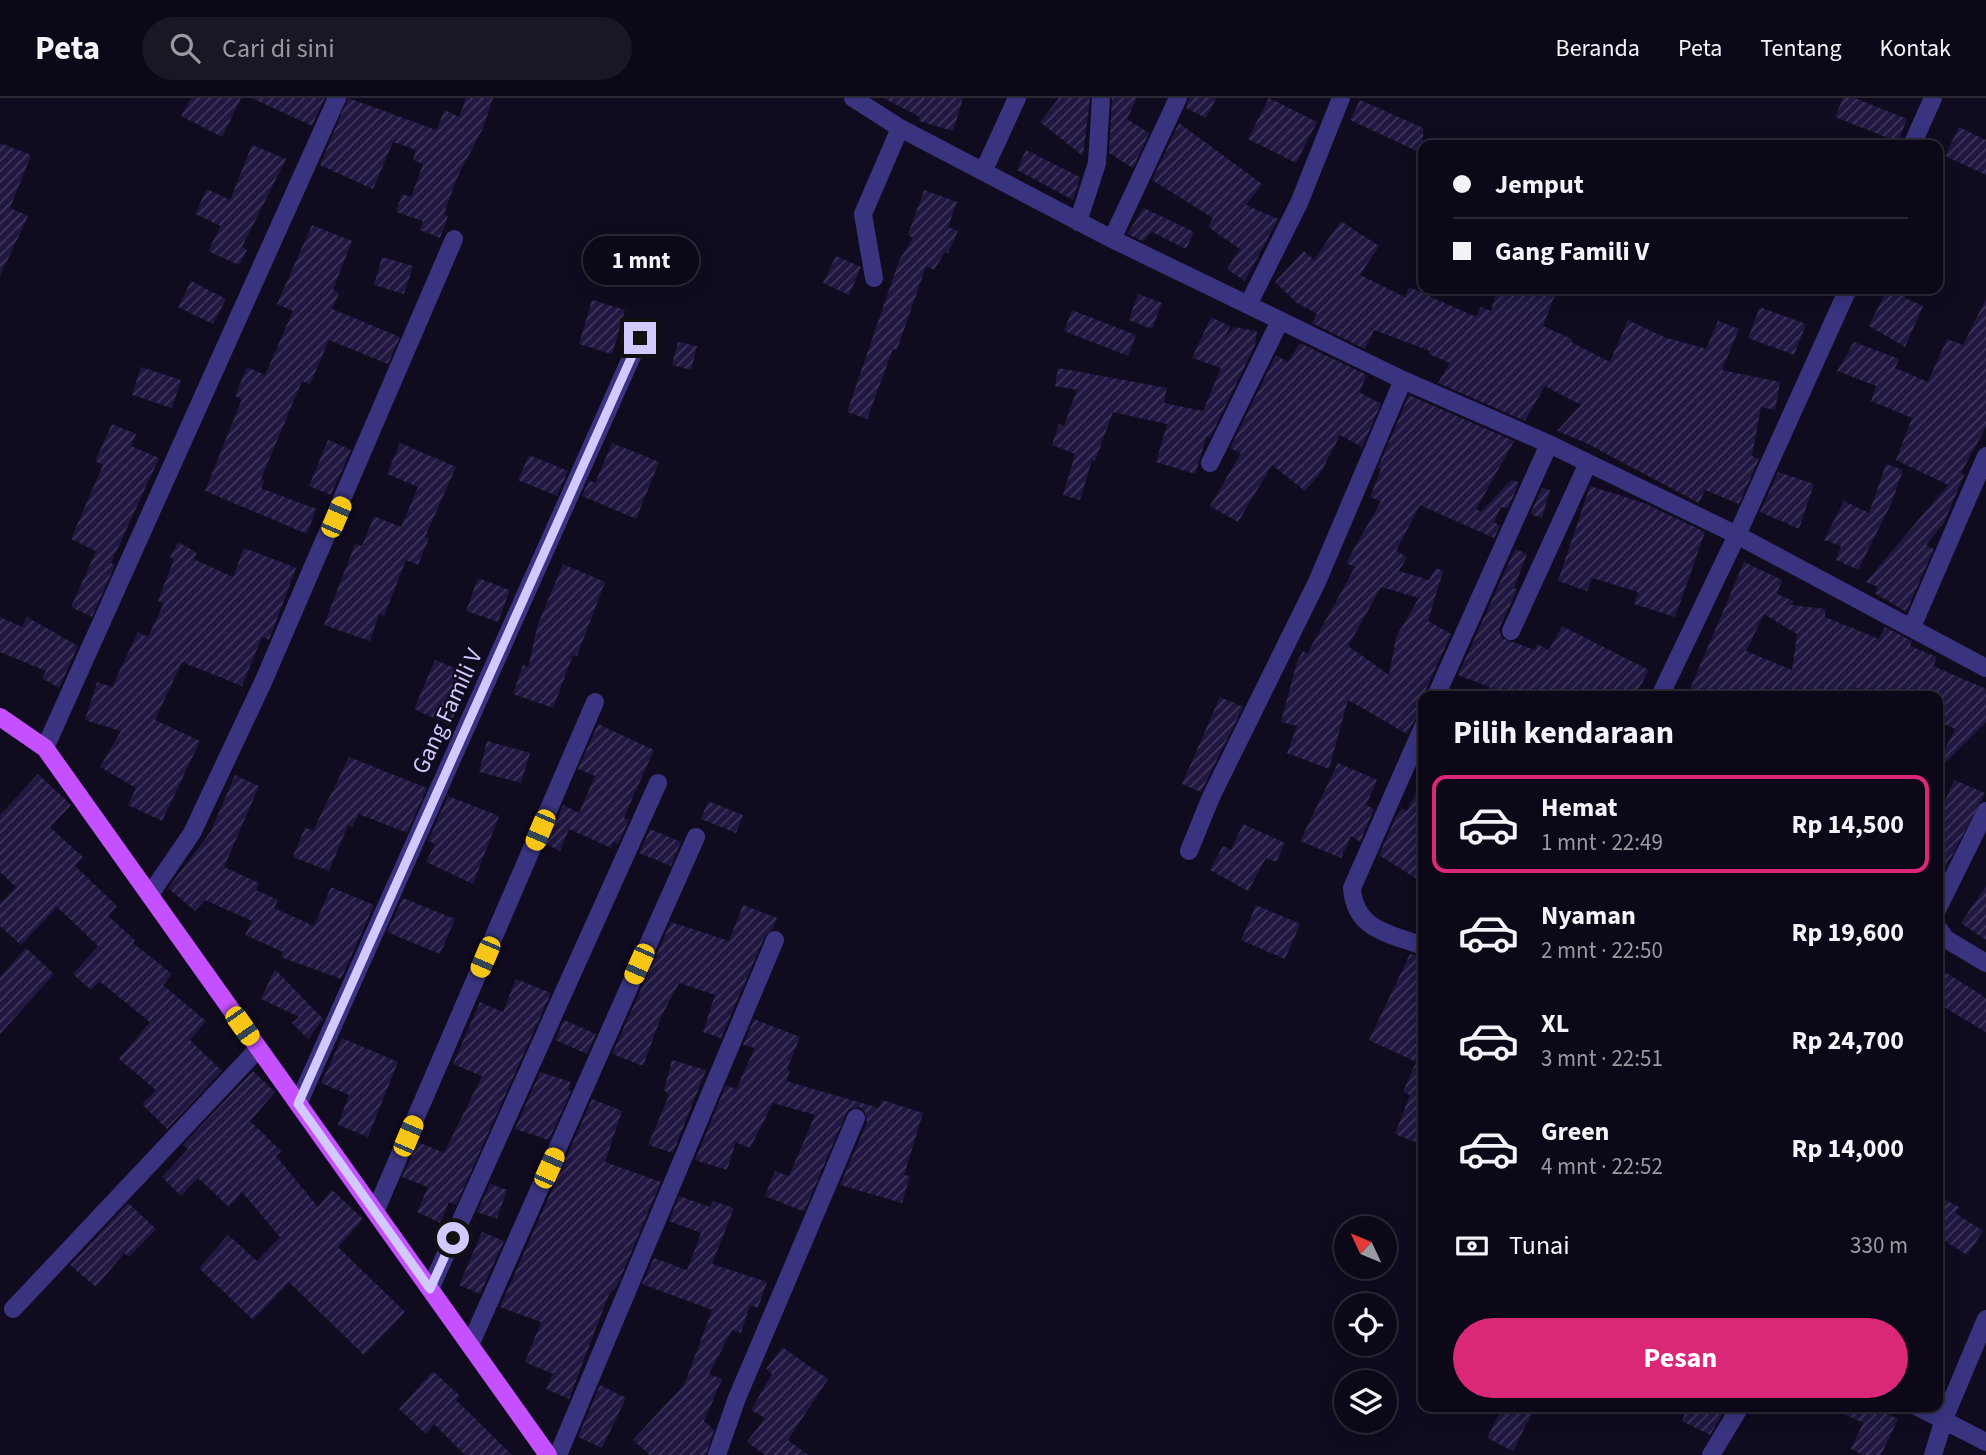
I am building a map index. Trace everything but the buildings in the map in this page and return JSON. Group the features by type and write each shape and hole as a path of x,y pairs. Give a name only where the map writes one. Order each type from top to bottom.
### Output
{"main road":[{"path":"0,717 45,748 548,1455"}],"street":[{"path":"45,748 337,98"},
{"path":"853,98 900,128 1078,222 1403,380 1549,444 1737,535 1986,668"},
{"path":"984,170 1017,98"},
{"path":"1078,222 1097,163 1101,98"},
{"path":"1112,239 1178,98"},
{"path":"1248,305 1299,203 1341,98"},
{"path":"1914,140 1933,98"},
{"path":"874,278 863,214 900,128"},
{"path":"150,893 191,834 264,680 454,239"},
{"path":"1662,691 1737,535 1846,294"},
{"path":"1210,463 1280,321"},
{"name":"Gang Famili V","path":"298,1104 640,338"},
{"path":"1189,851 1211,797 1317,582 1403,380"},
{"path":"1438,691 1549,444"},
{"path":"1912,627 1986,456"},
{"path":"1511,631 1588,463"},
{"path":"375,1212 595,702"},
{"path":"1418,738 1352,888 1353,907 1372,927 1418,944"},
{"path":"430,1289 658,783"},
{"path":"1943,898 1986,811"},
{"path":"470,1346 696,837"},
{"path":"1943,935 1986,963"},
{"path":"558,1455 775,940"},
{"path":"13,1309 258,1049"},
{"path":"717,1455 737,1398 856,1118"},
{"path":"1933,1455 1944,1419 1986,1319"},
{"path":"1711,1455 1737,1412"},
{"path":"1929,1412 1986,1442"}],"route":[{"path":"453,1238 430,1289 298,1104 413,844 534,581 640,338"}]}
